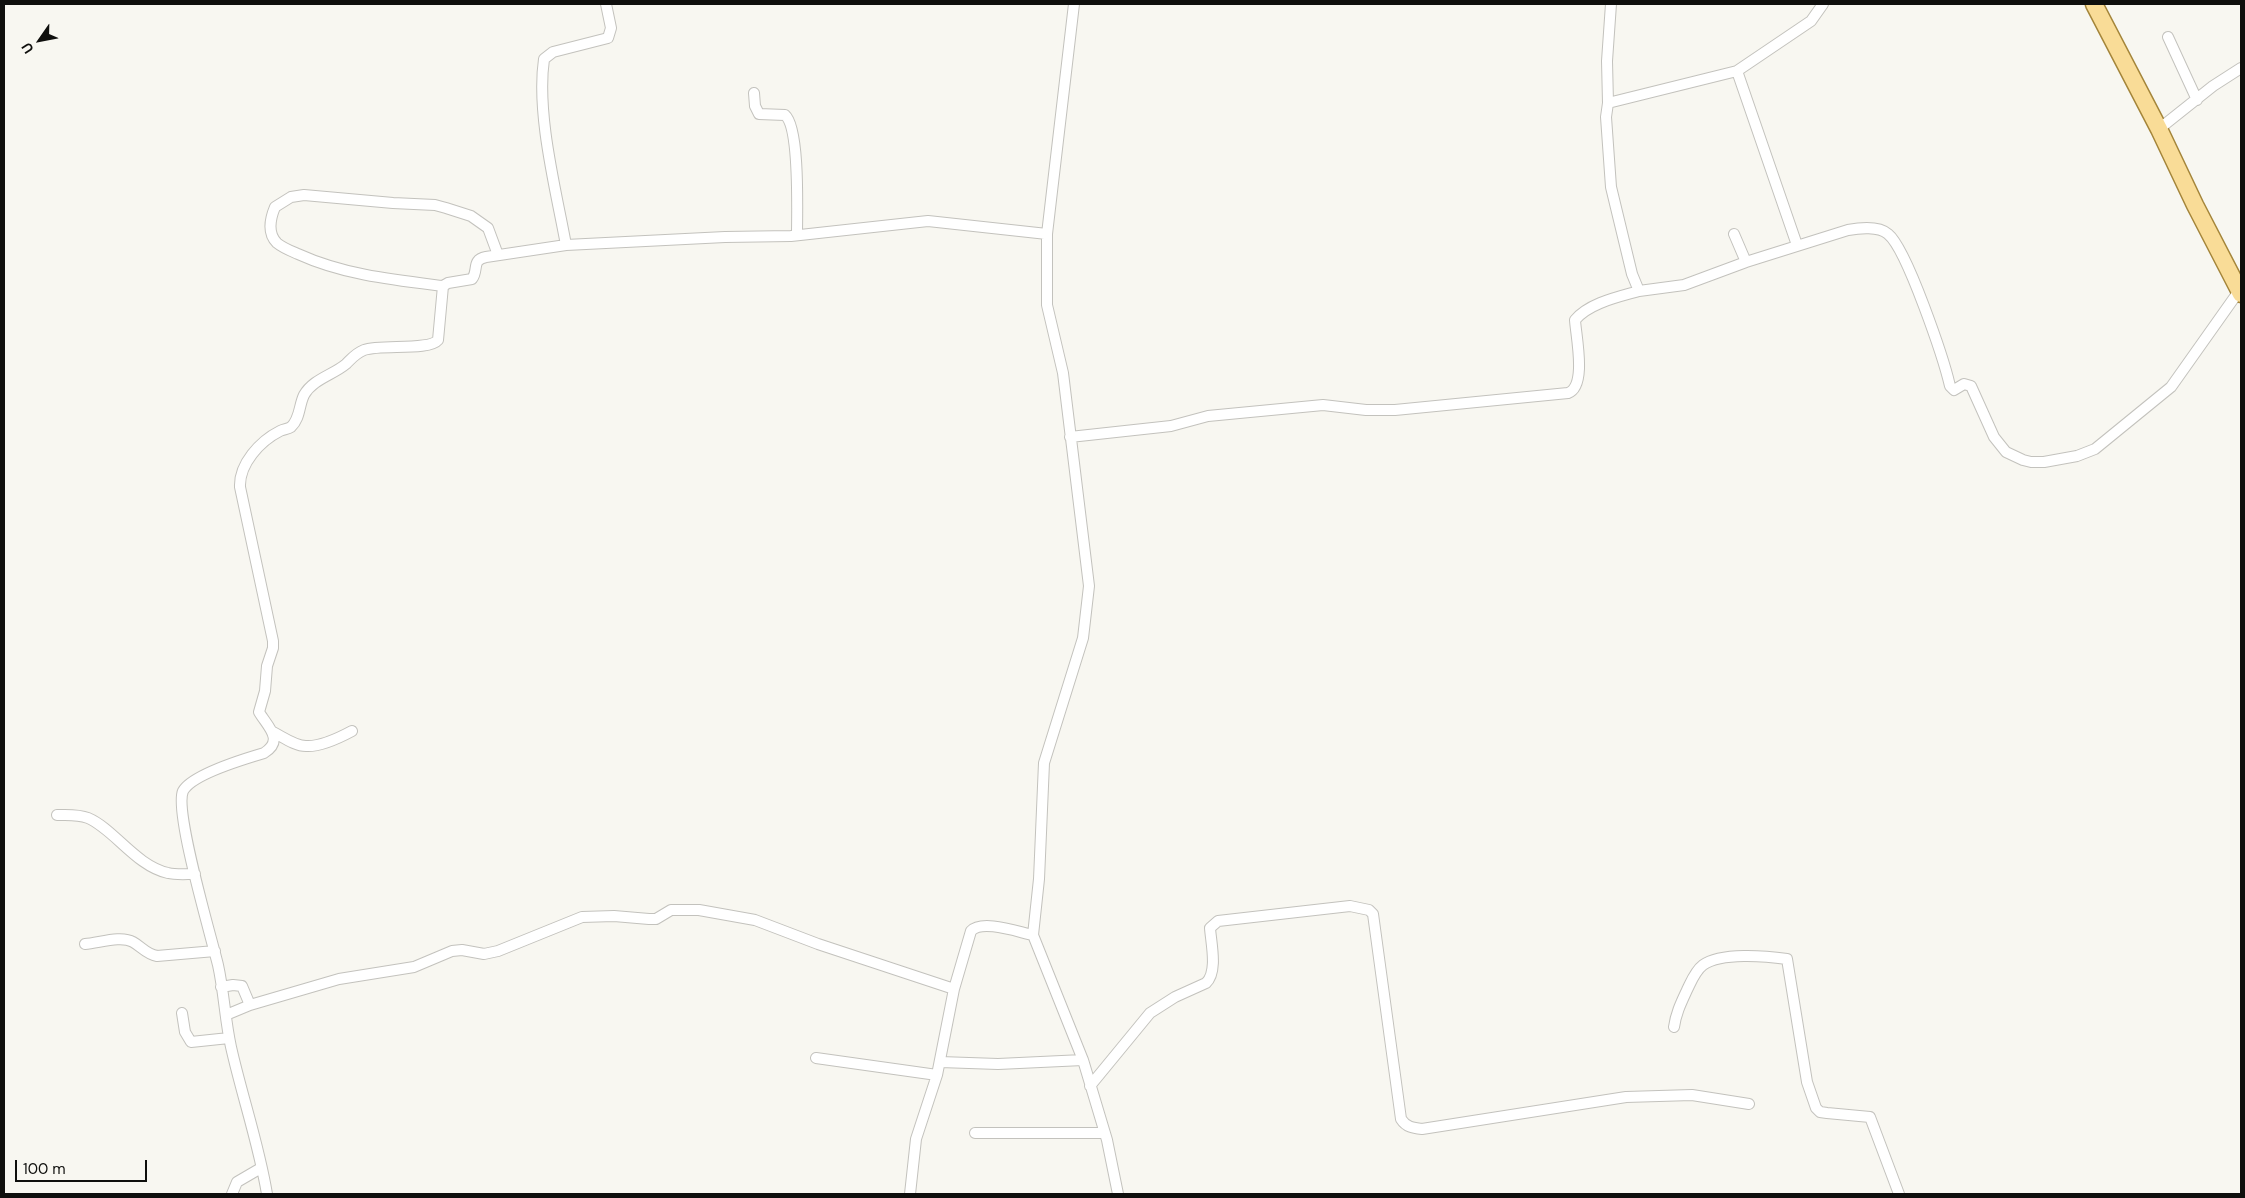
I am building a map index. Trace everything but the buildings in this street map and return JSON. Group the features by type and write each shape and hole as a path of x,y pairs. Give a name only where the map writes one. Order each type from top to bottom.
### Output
{"main road":[{"path":"2094,4 2240,292"}],"street":[{"path":"566,245 544,112 542,95 544,59 553,52 608,38 611,28 606,4"},
{"path":"1074,4 1047,234 1047,305 1063,372 1088,567 1088,599 1083,638 1044,763 1040,870 1033,936 1083,1060 1105,1134 1118,1194"},
{"path":"1610,4 1607,61 1608,103 1606,117 1611,187 1632,274 1639,291"},
{"path":"1608,103 1737,71 1812,21 1823,4"},
{"path":"2168,37 2197,100"},
{"path":"2159,129 2241,68"},
{"path":"1737,71 1797,246"},
{"path":"754,93 758,114 785,115 789,120 794,144 797,235"},
{"path":"498,255 492,233 480,220 435,205 393,204 304,195 282,201 275,207 270,226 272,235 277,243 321,264 378,278 443,286 448,283 472,279 476,274 475,264 478,260 498,255 566,245 797,235 928,221 1047,234"},
{"path":"1070,437 1171,426 1208,416 1323,404 1366,410 1395,410 1568,393 1576,388 1578,383 1579,351 1575,320 1589,309 1611,299 1639,291 1684,285 1746,262 1858,228 1880,230 1890,235 1902,255 1919,296 1945,366 1950,386 1954,390 1964,384 1971,386 1994,437 2006,452 2031,462 2061,460 2095,449 2171,387 2240,292"},
{"path":"1734,234 1746,262"},
{"path":"267,1194 229,1038 215,951 195,874 182,810 182,793 188,785 226,764 267,751 274,741 273,732 259,709 265,691 267,666 273,642 240,487 242,470 262,444 296,421 304,396 308,390 316,382 346,363 356,354 373,347 426,346 435,343 438,340 443,286"},
{"path":"273,732 299,745 308,746 338,738 352,731"},
{"path":"57,815 74,814 98,823 133,854 166,872 195,874"},
{"path":"1090,1086 1157,1007 1206,983 1210,979 1212,966 1210,928 1218,920 1350,906 1369,910 1373,914 1401,1119 1405,1125 1422,1129 1626,1097 1692,1095 1749,1104"},
{"path":"226,1015 250,1005 349,977 414,968 452,951 462,950 484,954 498,951 582,917 614,916 656,919 671,910 715,912 756,920 818,944 954,989"},
{"path":"910,1194 916,1139 937,1075 954,989 971,931 975,927 984,925 1033,936"},
{"path":"86,944 128,940 148,954 157,956 215,951"},
{"path":"1674,1027 1680,1003 1696,972 1703,964 1712,960 1759,956 1787,959 1806,1077 1816,1108 1820,1112 1870,1117 1899,1194"},
{"path":"221,987 242,986 250,1005"},
{"path":"182,1013 185,1032 191,1042 229,1038"},
{"path":"816,1058 937,1075"},
{"path":"940,1062 998,1064 1083,1060"},
{"path":"975,1133 1105,1134"},
{"path":"232,1194 237,1182 261,1168"}]}
